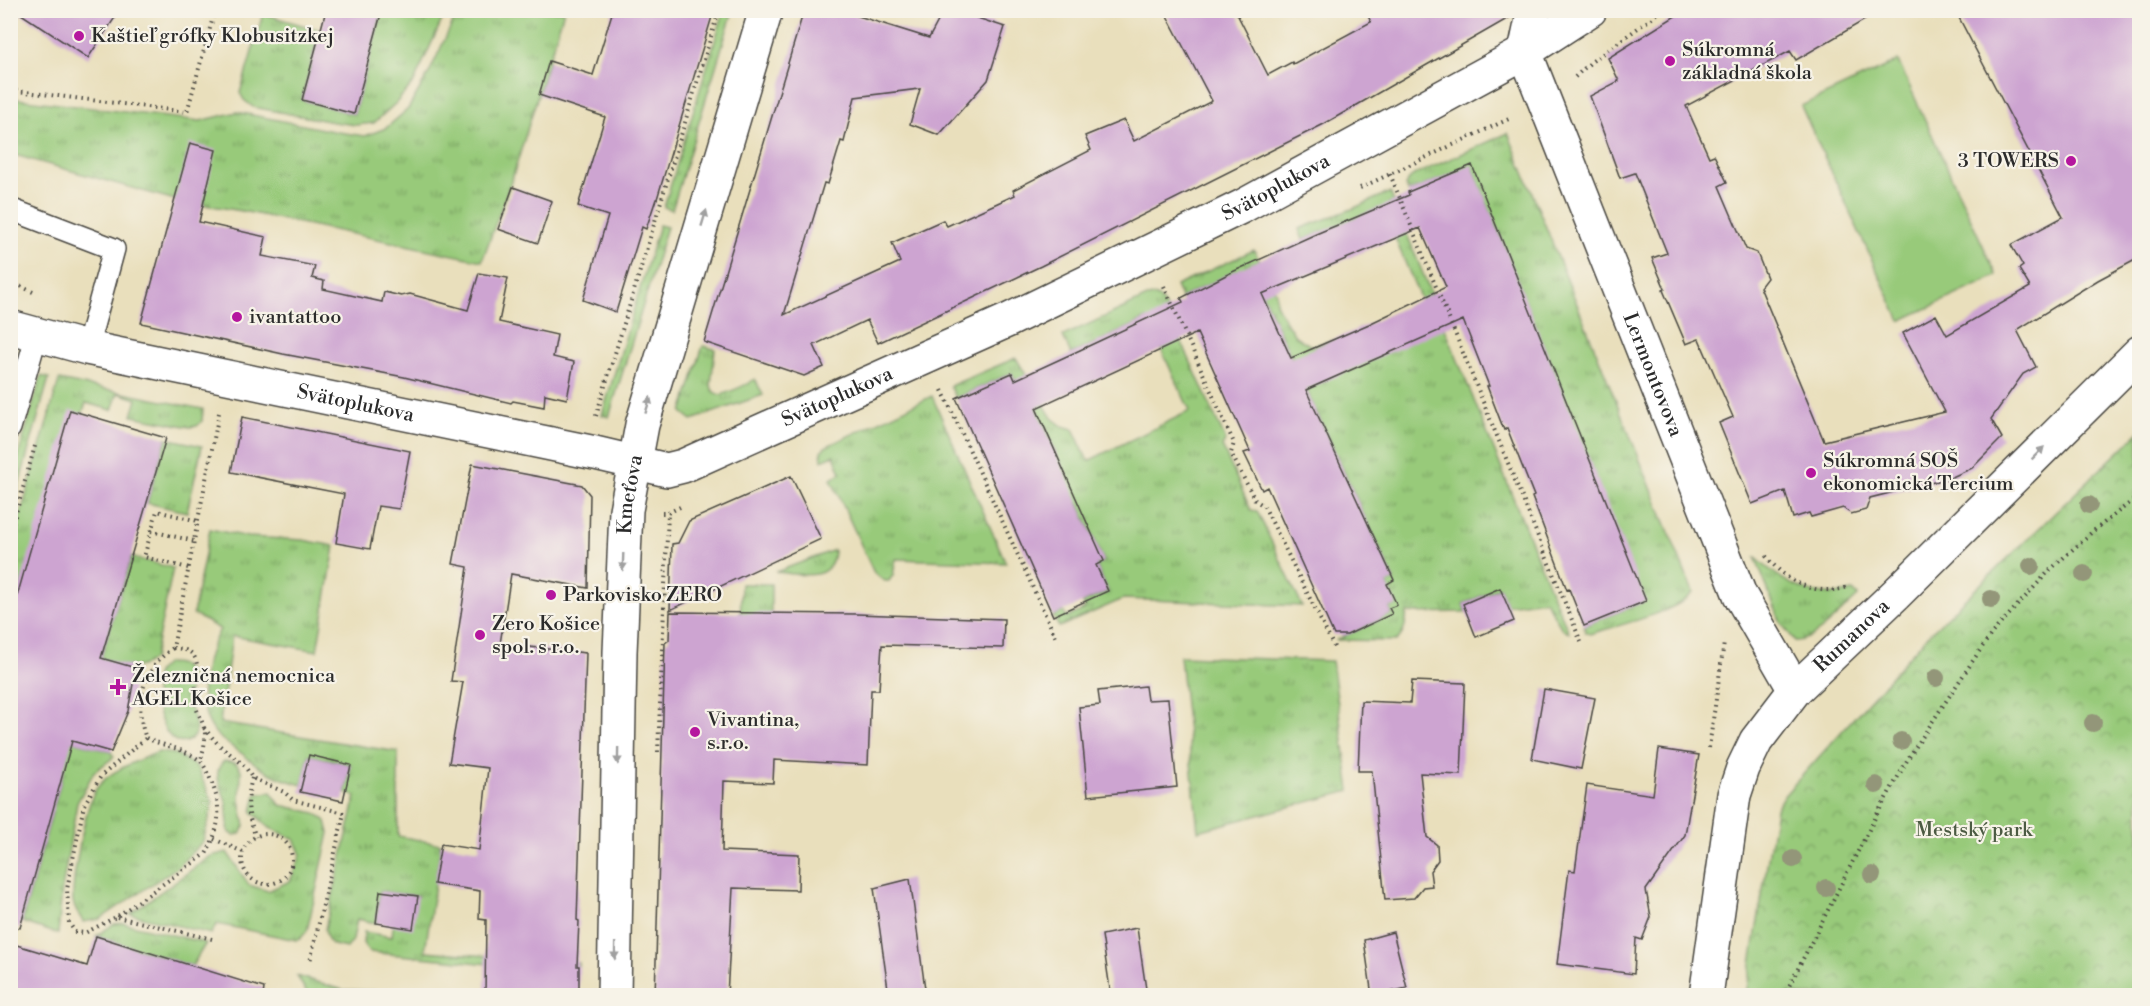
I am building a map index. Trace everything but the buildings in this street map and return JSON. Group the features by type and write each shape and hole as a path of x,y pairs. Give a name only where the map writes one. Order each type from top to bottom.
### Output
{"street":[{"name":"Kmeťova","path":"614,996 620,652 626,510 642,425 766,10"},
{"path":"1525,52 1534,10"},
{"name":"Svätoplukova","path":"20,328 87,348 667,470 683,466 1009,320 1243,206 1525,52 1590,10"},
{"name":"Lermontovova","path":"1525,52 1740,595 1795,690"},
{"name":"Rumanova","path":"1706,996 1734,795 1743,768 1756,741 1795,690 1896,594 2139,352"}],"lane":[{"path":"10,210 114,249 87,348"},
{"path":"10,428 20,328"}],"path":[{"path":"10,90 187,112 215,10"},
{"path":"595,420 719,10"},
{"path":"1359,188 1511,118 1570,81 1591,62 1663,10"},
{"path":"1511,118 1515,129"},
{"path":"1390,174 1581,642"},
{"path":"1162,279 1234,443 1231,453 1255,500 1264,506 1335,649"},
{"path":"938,381 1056,638"},
{"path":"173,648 219,413"},
{"path":"10,534 36,445"},
{"path":"1784,996 1876,816 1909,757 1992,633 2050,570 2092,532 2139,495"},
{"path":"626,510 668,513 689,502"},
{"path":"188,568 144,557 157,510 198,521"},
{"path":"658,762 668,513"},
{"path":"151,531 194,542"},
{"path":"1760,548 1774,567 1788,579 1803,586 1829,590 1857,584"},
{"path":"1708,759 1725,640 1723,635"},
{"path":"146,738 101,776 84,805 67,889 69,923 75,932 85,933 116,917 206,854 214,839 219,803 201,760 205,742 204,728 195,703 199,667 191,653 182,648 173,648 163,654 147,674 140,702 142,728 146,738 161,745 184,750 201,760"},
{"path":"204,728 218,744 244,766 252,778 284,792 293,800 344,813 310,962"},
{"path":"252,778 247,798 249,815 256,837"},
{"path":"272,834 286,843 292,859 286,874 279,880 272,883 255,881 244,869 243,852 250,841 256,837 272,834"},
{"path":"214,839 243,852"},
{"path":"116,917 212,939"}],"green space":[{"path":"382,11 446,11 414,82 374,123 356,125 333,122 253,107 244,100 240,93 263,14 320,30 302,100 354,114"},
{"path":"458,11 564,11 512,179 482,261 242,211 175,200 11,154 10,98 200,121 237,112 365,136 386,128 408,109 429,73"},
{"path":"724,11 733,11 672,210 664,207"},
{"path":"1898,61 1997,276 1900,321 1801,106"},
{"path":"1508,133 1693,592 1675,606 1661,612 1590,634 1585,632 1584,626 1645,601 1472,166 1408,192 1405,185 1412,176"},
{"path":"1390,192 1569,632 1562,629 1545,600 1507,605 1499,588 1463,604 1466,612 1407,613 1403,632 1396,641 1336,640 1392,614 1389,608 1396,605 1387,584 1394,580 1262,293 1236,271 1181,298 1176,286 1254,250 1276,292 1276,303 1295,336 1311,346 1333,340 1347,371 1421,300 1382,207 1303,240 1299,229"},
{"path":"659,225 667,227 609,417 602,415"},
{"path":"1154,296 1160,299 1167,309 1226,441 1222,446 1251,510 1257,511 1302,606 1123,599 1059,627 1053,616 1063,611 1067,618 1085,609 1083,603 1108,591 1096,565 1104,561 1080,506 1049,457 1056,453 1031,398 1024,401 1012,373 956,398 950,386 1016,358 1052,418 1062,426 1073,429 1088,461 1190,411 1147,319 1071,354 1063,336 1147,297"},
{"path":"703,346 715,349 711,384 715,393 721,395 755,379 763,395 692,420 682,412"},
{"path":"41,376 49,378 11,513 11,481"},
{"path":"59,380 203,409 202,421 197,426 190,427 132,416 137,399 118,393 112,410 86,403 12,616 11,584 15,571 11,569 11,548"},
{"path":"932,396 1006,563 896,559 893,575 889,581 885,581 874,573 831,479 841,473 834,455 822,460 821,451 825,447"},
{"name":"Mestský park","path":"2139,432 2139,995 1746,995 1776,809 1782,798 1930,633"},
{"path":"166,438 202,446 187,512 147,503"},
{"path":"210,529 248,537 303,540 335,546 317,651 232,636 220,723 398,752 398,836 441,844 425,951 579,963 579,966 542,964 539,969 369,952 363,943 364,932 392,937 393,926 418,896 380,891 376,923 357,919 353,940 347,948 334,945 329,941 325,929 356,796 345,793 351,765 309,755 302,785 263,769 219,737 210,725 205,712 203,684 209,655 220,629 193,614"},
{"path":"834,550 832,561 822,572 805,575 776,572"},
{"path":"131,557 173,568 154,658 142,666 135,667 101,658"},
{"path":"1755,557 1777,575 1800,588 1825,594 1853,591 1858,596 1820,631 1803,640 1795,641 1781,623"},
{"path":"741,584 771,584 771,642 740,643"},
{"path":"1180,656 1332,661 1350,791 1198,831"},
{"path":"167,663 182,666 188,671 191,679 188,697 196,730 191,739 185,742 177,741 170,736 164,727 156,703 157,673"},
{"path":"55,736 111,752 114,757 94,772 77,803 62,889 58,934 22,922 62,777"},
{"path":"159,752 176,754 197,767 213,803 203,841 179,866 100,919 83,922 73,901 73,891 80,843 96,789 109,776 125,766"},
{"path":"224,761 236,763 241,770 240,800 245,826 240,834 234,835 229,832 226,802 218,776 220,766"},
{"path":"271,792 280,805 315,813 326,821 329,833 307,931 300,939 217,924 211,934 130,914 211,856 227,852 249,885 268,891 290,881 301,855 294,839 270,828 252,812 256,794"},
{"path":"123,923 206,943 192,966 96,936 114,924"},
{"path":"297,976 343,990 405,992 403,996 305,995 307,993"}],"place":[{"name":"Kaštieľ grófky Klobusitzkej","path":"79,36"},
{"name":"Súkromná základná škola","path":"1670,61"},
{"name":"3 TOWERS","path":"2071,161"},
{"name":"ivantattoo","path":"237,317"},
{"name":"Súkromná SOŠ ekonomická Tercium","path":"1811,473"},
{"name":"Parkovisko ZERO","path":"551,595"},
{"name":"Zero Košice spol. s r.o.","path":"480,635"},
{"name":"Železničná nemocnica AGEL Košice","path":"118,687"},
{"name":"Vivantina, s.r.o.","path":"695,732"}]}
